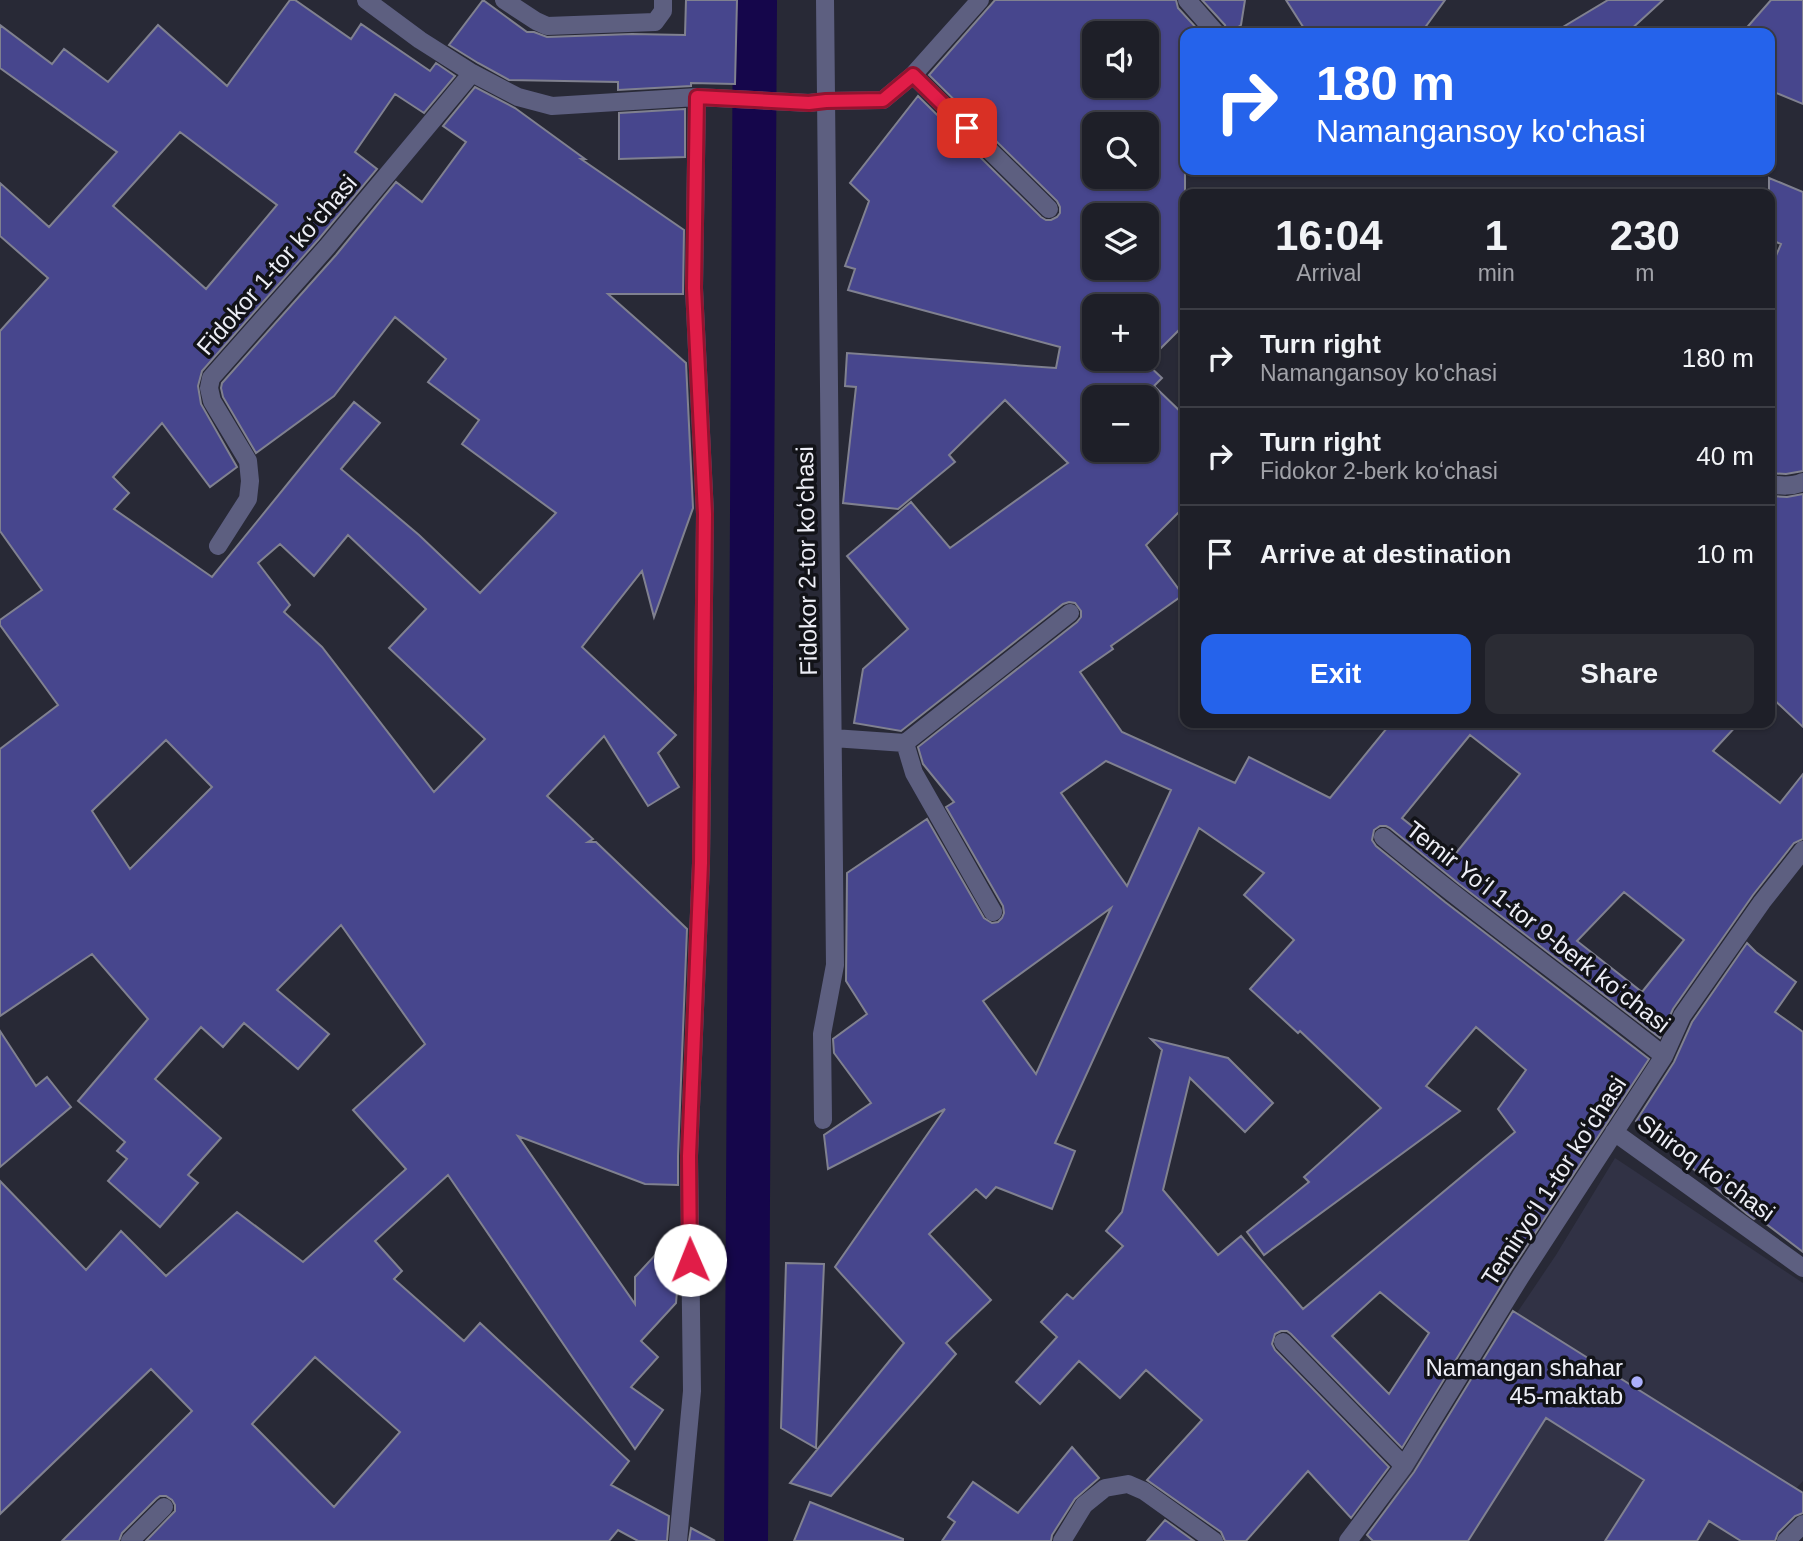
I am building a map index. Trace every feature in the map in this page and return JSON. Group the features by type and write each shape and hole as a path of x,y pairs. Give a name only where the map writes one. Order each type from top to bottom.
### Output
{"street":[{"path":"366,0 420,40 472,73 518,97 552,106 697,97 818,102 883,100 913,75 980,0"},
{"path":"503,0 547,26 655,22 663,11 663,0"},
{"name":"Fidokor 2-tor koʻchasi","path":"823,1120 822,1034 835,965 833,737 818,102 825,0"},
{"path":"1187,0 1212,28"},
{"name":"Fidokor 1-tor koʻchasi","path":"218,546 248,499 250,481 248,461 212,401 209,388 212,378 327,247 472,73"},
{"path":"913,75 1049,209"},
{"path":"678,1541 692,1391 689,1156 701,863 705,514 694,288 697,97"},
{"path":"1775,485 1796,485 1803,482"},
{"path":"833,737 905,743 1070,613"},
{"path":"905,743 914,773 993,912"},
{"name":"Temir Yoʻl 1-tor 9-berk koʻchasi","path":"1383,837 1442,886 1664,1056"},
{"name":"Temiryoʻl 1-tor koʻchasi","path":"1348,1541 1404,1466 1521,1276 1664,1056 1682,1016 1762,902 1803,850"},
{"name":"Shiroq koʻchasi","path":"1614,1132 1803,1268"},
{"path":"1283,1342 1404,1466"},
{"path":"1062,1541 1084,1506 1105,1488 1128,1484 1144,1491 1214,1541"},
{"path":"130,1541 164,1507"},
{"path":"1786,1541 1803,1524"}],"shaded area":[{"name":"Namangan shahar 45-maktab","path":"1615,1158 1803,1283 1803,1481 1747,1541 1363,1541 1556,1255"}],"building":[{"path":"290,0 295,0 351,39 361,24 430,71 436,63 455,76 424,113 395,94 355,152 377,169 202,371 198,386 201,404 237,467 210,487 162,423 113,477 129,493 114,509 212,577 354,402 380,423 341,469 419,535 480,593 556,513 462,444 479,420 428,382 446,359 395,317 334,396 256,453 223,397 221,388 222,383 336,255 396,182 422,202 466,142 443,126 475,87 515,108 585,159 581,159 684,230 683,294 608,294 686,363 693,508 654,617 642,571 582,647 676,735 658,753 679,787 648,806 604,736 547,796 593,839 588,842 596,842 687,929 678,1185 645,1184 518,1136 635,1304 635,1277 679,1229 676,1303 641,1341 658,1357 631,1387 663,1410 635,1449 448,1175 375,1241 402,1271 394,1279 464,1341 480,1323 629,1461 611,1485 669,1516 667,1541 638,1541 618,1530 609,1541 146,1541 175,1511 172,1500 160,1496 122,1533 119,1541 62,1541 192,1411 151,1369 0,1514 0,1181 86,1270 121,1231 166,1276 237,1212 303,1262 406,1169 353,1110 425,1044 341,925 277,990 329,1034 298,1069 244,1023 223,1047 201,1027 155,1079 221,1138 188,1175 198,1183 160,1227 108,1181 127,1159 117,1151 125,1142 78,1101 148,1019 92,954 0,1016 0,749 58,705 0,625 0,620 42,590 0,531 0,331 48,278 0,236 0,183 49,227 117,152 0,68 0,25 52,64 64,49 108,82 158,25 227,86","holes":["180,132 277,205 206,289 113,206","348,535 426,609 389,648 485,739 434,792 322,647 284,612 290,605 258,563 280,544 314,576","166,740 212,787 130,869 92,811","315,1357 400,1432 334,1507 252,1424"]},
{"path":"483,0 527,32 547,37 685,35 686,0 737,0 735,84 691,83 691,86 618,90 618,82 509,80 449,45"},
{"path":"995,0 1176,0 1178,8 1196,28 1180,28 1180,175 1185,175 1185,189 1180,189 1180,329 1159,350 1159,294 1082,294 1082,371 1155,371 1162,378 1155,385 1082,385 1082,462 1159,462 1159,391 1180,411 1180,511 1146,545 1180,591 1180,597 1111,646 1113,649 1080,672 1122,732 1235,783 1249,757 1330,798 1387,728 1734,728 1713,751 1780,803 1803,774 1803,839 1794,843 1753,895 1673,1009 1660,1038 1390,828 1380,826 1374,830 1372,840 1376,846 1649,1059 1511,1270 1402,1448 1291,1334 1281,1331 1275,1334 1272,1344 1275,1350 1389,1467 1351,1518 1308,1471 1246,1541 1225,1541 1221,1532 1147,1480 1202,1420 1146,1370 1120,1398 1079,1361 1040,1404 1016,1382 1057,1337 1041,1322 1067,1294 1073,1299 1123,1246 1106,1231 1122,1212 1162,1050 1151,1039 1228,1058 1273,1103 1245,1132 1190,1078 1163,1190 1218,1255 1241,1236 1303,1309 1515,1132 1498,1109 1526,1070 1476,1027 1426,1086 1460,1111 1264,1255 1247,1232 1309,1182 1304,1177 1381,1108 1300,1031 1298,1033 1250,989 1294,940 1244,895 1264,873 1199,828 1055,1143 1075,1151 1052,1209 996,1187 986,1198 976,1189 929,1234 991,1300 946,1343 956,1354 831,1496 790,1483 904,1343 835,1267 945,1109 828,1169 824,1135 871,1103 834,1053 833,1039 867,1014 846,981 847,873 927,819 984,918 992,923 1002,918 1003,906 946,807 954,802 923,764 918,747 1081,617 1081,611 1075,603 1063,604 901,731 854,723 863,669 908,629 847,556 911,502 950,548 1068,463 1005,400 949,455 955,462 898,509 843,503 856,387 845,386 847,353 1056,368 1060,347 848,290 855,269 845,266 869,201 850,183 918,96 1041,217 1051,220 1057,217 1060,207 929,75","holes":["1470,735 1520,774 1452,858 1402,818","1106,761 1171,790 1127,886 1061,793","1624,892 1684,940 1642,992 1577,941","1111,908 1036,1074 983,1001","1380,1292 1429,1333 1389,1394 1332,1336"]},
{"path":"1202,0 1245,0 1241,25 1237,28 1226,28"},
{"path":"1286,0 1445,0 1425,28 1304,28"},
{"path":"1608,0 1663,0 1632,28 1561,28"},
{"path":"1771,0 1803,0 1803,104 1775,92 1775,28 1746,28"},
{"path":"685,109 685,157 619,159 619,113"},
{"path":"1769,178 1803,192 1803,471 1786,474 1775,473 1775,258 1781,244 1775,242 1775,189 1769,189"},
{"path":"1803,494 1803,727 1775,701 1775,496"},
{"path":"1747,943 1796,982 1775,1012 1803,1032 1803,1252 1757,1217 1754,1219 1747,1214 1636,1121 1674,1062 1692,1022"},
{"path":"0,1031 36,1086 47,1077 71,1107 0,1167"},
{"path":"786,1263 824,1264 816,1448 781,1428"},
{"path":"1513,1311 1803,1493 1803,1513 1795,1516 1778,1533 1775,1541 1741,1541 1709,1521 1697,1541 1605,1541 1644,1480 1546,1418 1468,1541 1373,1541 1367,1535 1414,1472"},
{"path":"1072,1447 1099,1478 1075,1499 1052,1535 1051,1541 942,1541 955,1522 948,1517 973,1482 1018,1513"},
{"path":"810,1502 903,1539 903,1541 794,1541"},
{"path":"1165,1520 1194,1541 1147,1541"},
{"path":"691,1528 715,1541 689,1541"}],"waterway":[{"path":"746,1541 755,0"}],"place":[{"name":"Namangan shahar 45-maktab","path":"1637,1382"}],"route":[{"path":"690,1260 689,1156 701,863 705,514 694,288 697,97 809,103 883,100 913,75 967,128"}]}
